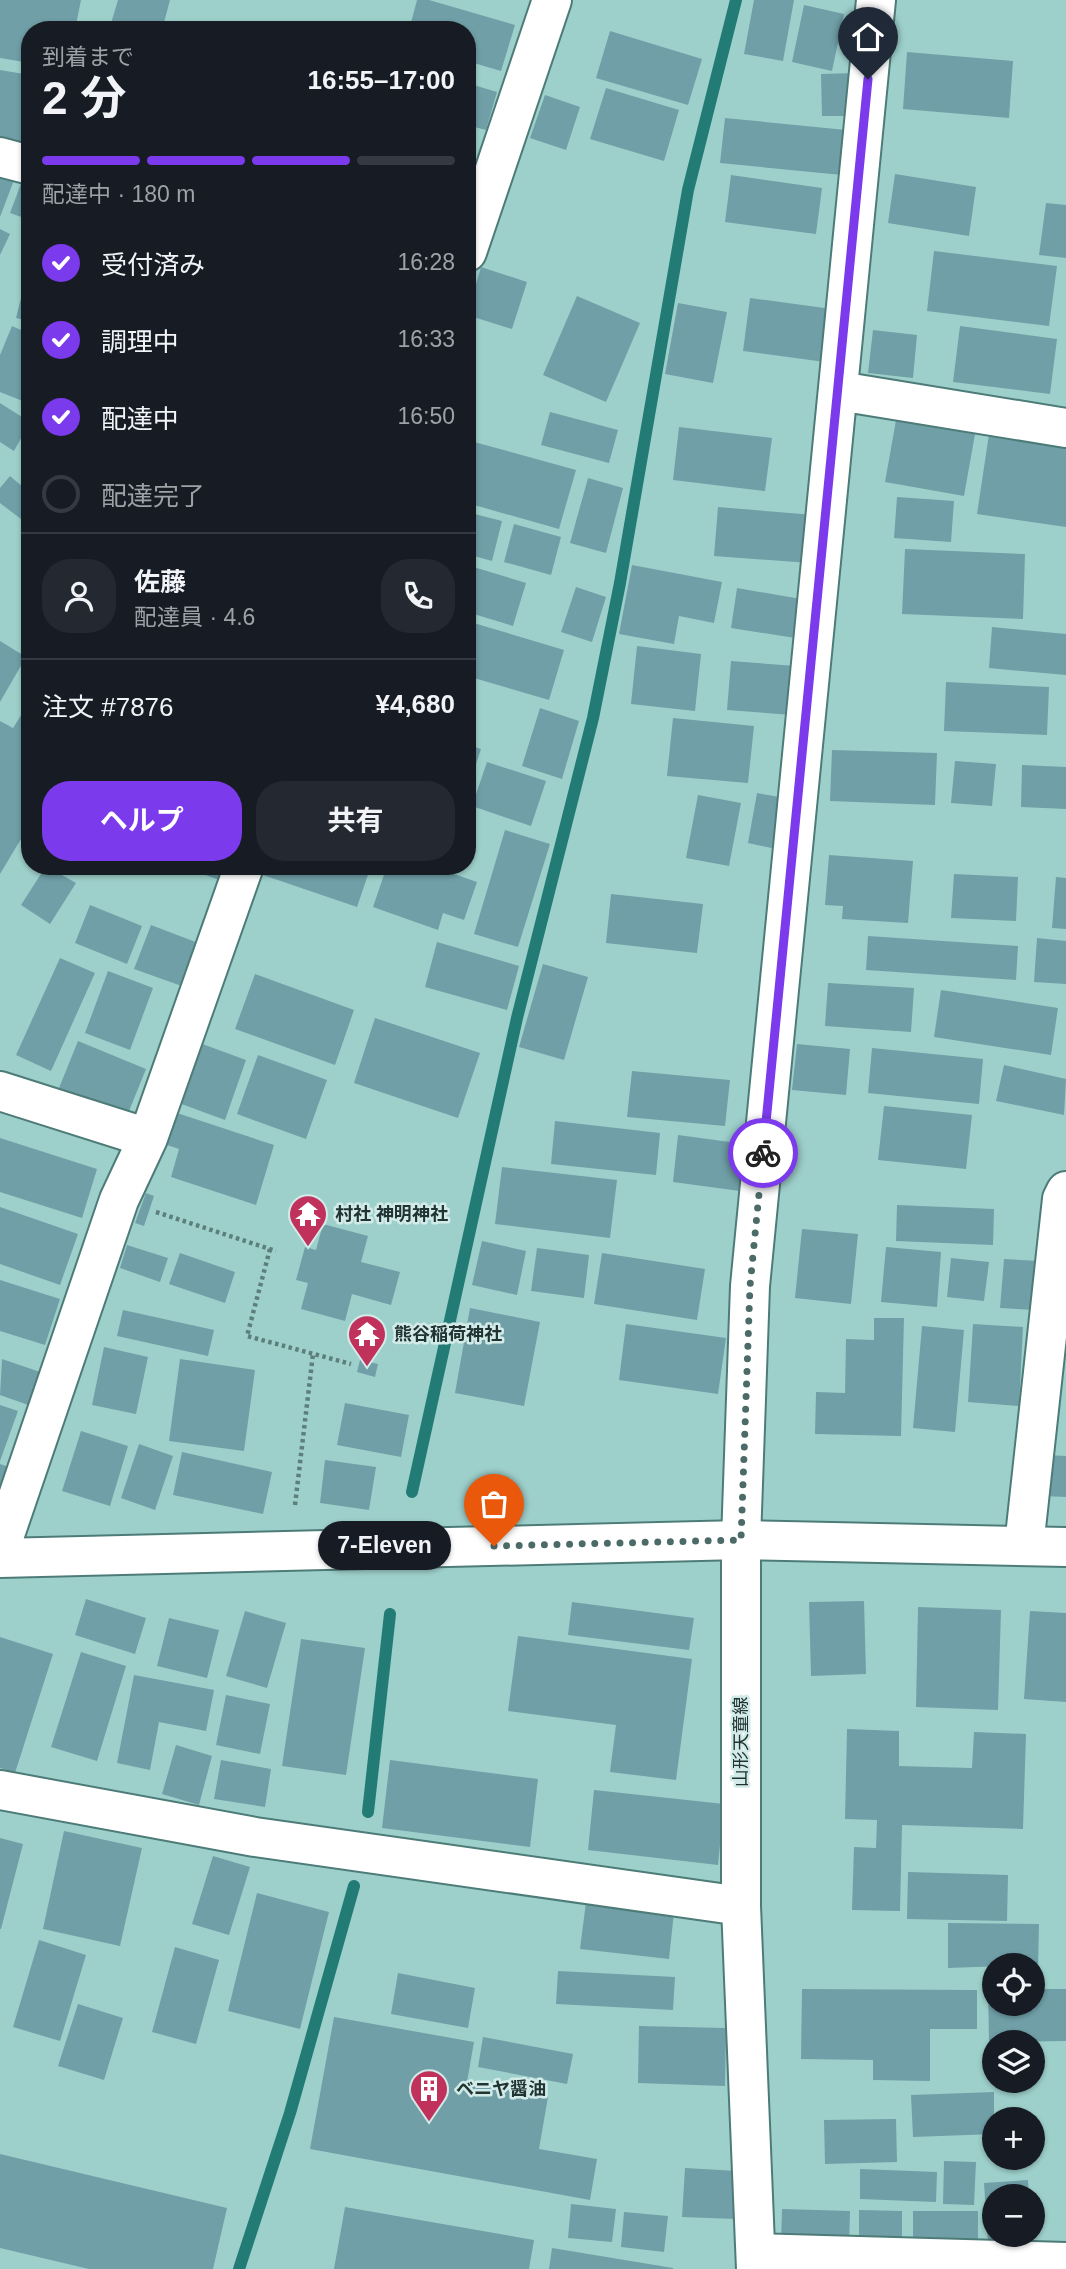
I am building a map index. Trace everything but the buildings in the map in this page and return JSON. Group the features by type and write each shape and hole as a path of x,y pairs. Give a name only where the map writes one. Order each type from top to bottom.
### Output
{"main road":[{"path":"476,225 552,0"},
{"name":"山形天童線","path":"756,2261 741,1906 741,1540 750,1286 876,0"},
{"path":"0,157 21,163"},
{"path":"839,391 1066,428"},
{"path":"0,1549 119,1200 148,1138 241,875"},
{"path":"0,1091 148,1138"},
{"path":"1024,1546 1062,1199 1066,1191"},
{"path":"0,1558 741,1540 1066,1547"},
{"path":"0,1790 255,1837 741,1906"},
{"path":"756,2261 1066,2262"}],"path":[{"path":"119,1200 276,1251"},
{"path":"270,1249 247,1336 351,1364"},
{"path":"295,1505 313,1354"}],"waterway":[{"path":"412,1492 517,1018 593,718 620,583 688,190 736,0"},
{"path":"368,1812 390,1614"},
{"path":"239,2269 290,2113 354,1886"}],"way so far":[{"path":"494,1546 741,1540 750,1286 763,1153"}],"place":[{"name":"村社 神明神社","path":"308,1248"},
{"name":"熊谷稲荷神社","path":"367,1368"},
{"name":"7-Eleven","path":"494,1546"},
{"name":"ベニヤ醤油","path":"429,2123"}],"route":[{"path":"763,1153 868,79"}]}
